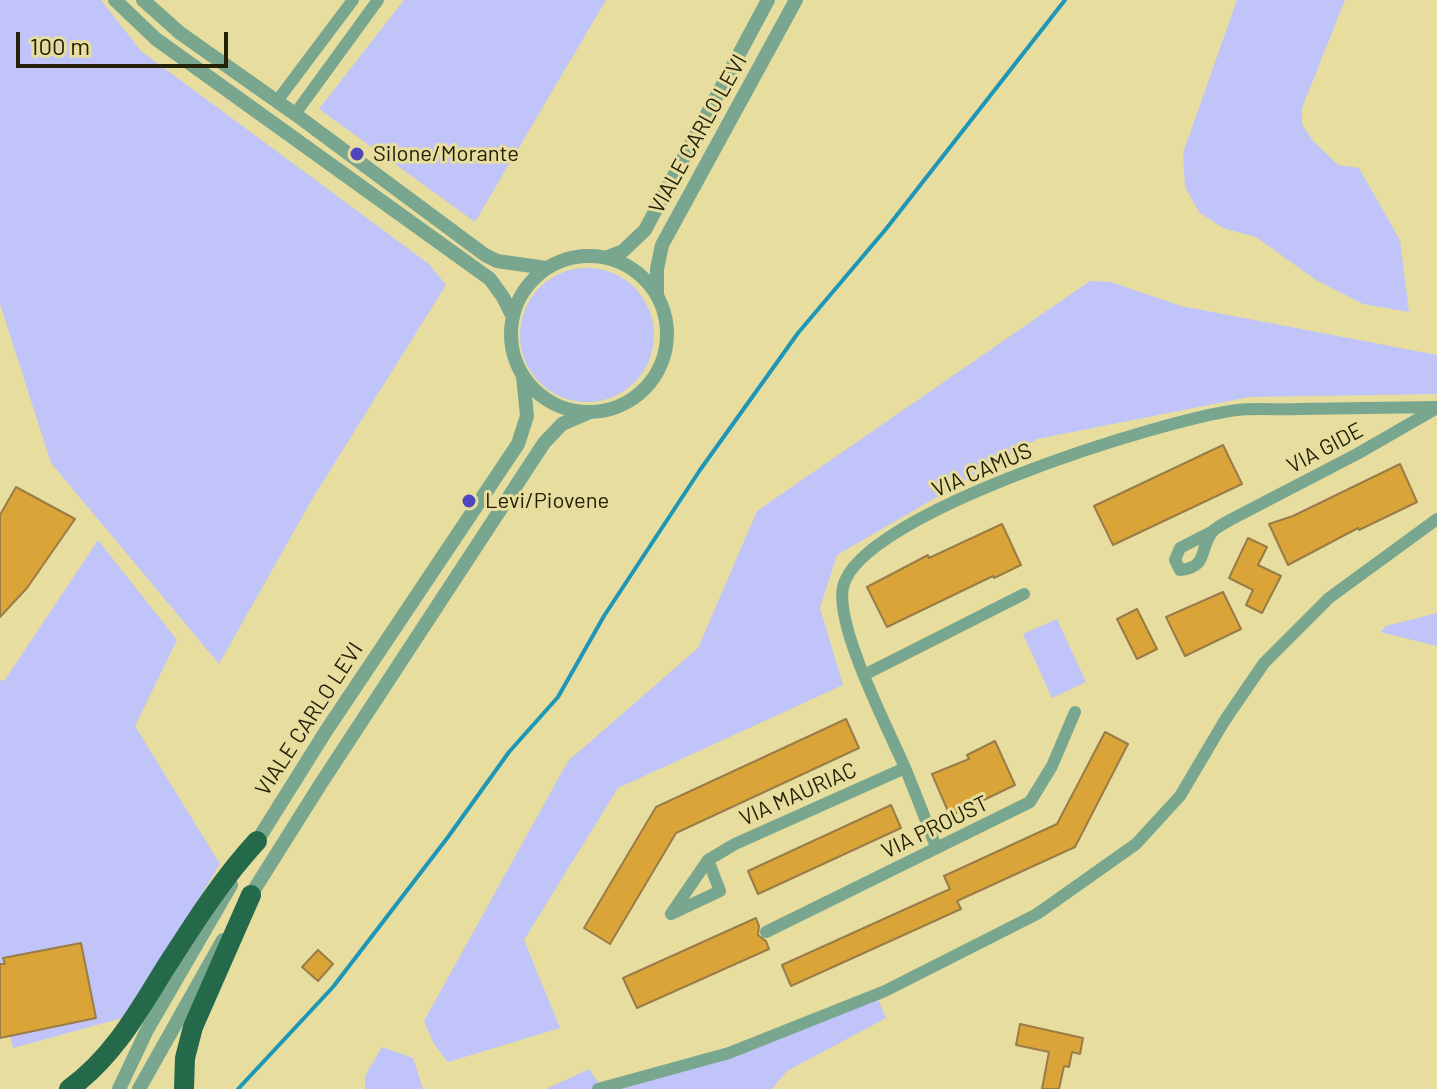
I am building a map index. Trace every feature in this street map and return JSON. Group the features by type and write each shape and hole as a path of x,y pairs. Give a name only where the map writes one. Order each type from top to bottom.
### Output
{"highway":[{"path":"69,1089 120,1040 220,884 257,841"},
{"path":"184,1089 185,1058 193,1027 251,895"}],"street":[{"path":"115,0 156,39 490,279 513,317"},
{"path":"143,0 180,33 485,255 497,261 546,268"},
{"path":"277,101 353,0"},
{"path":"295,114 378,0"},
{"name":"VIALE CARLO LEVI","path":"608,257 623,251 645,230 768,0"},
{"name":"VIALE CARLO LEVI","path":"657,294 657,269 662,245 796,0"},
{"path":"573,257 608,257 627,265 644,278 657,294 664,309 667,342 657,373 636,397 614,408 590,412 559,406 533,388 523,376 512,348 513,317 518,300 528,284 546,268 573,257"},
{"name":"VIALE CARLO LEVI","path":"119,1089 147,1030 257,841 326,731 518,444 527,416 523,376"},
{"name":"VIA GIDE","path":"1213,531 1437,408"},
{"name":"VIA CAMUS","path":"936,847 864,675 843,606 847,575 870,550 989,484 1077,453 1203,415 1241,410 1437,408"},
{"name":"VIALE CARLO LEVI","path":"139,1089 251,895 544,443 562,424 590,412"},
{"path":"598,1089 729,1053 885,991 1037,914 1136,844 1180,796 1225,720 1264,663 1329,598 1437,519"},
{"path":"864,675 1024,594"},
{"name":"VIA PROUST","path":"766,932 1030,802 1052,766 1075,712"},
{"name":"VIA MAURIAC","path":"708,860 720,891 671,914 708,860 735,844 905,768"}],"shaded area":[{"path":"0,0 101,0 141,51 429,264 446,285 314,496 219,664 51,463 0,304"},
{"path":"404,0 606,0 475,222 319,109"},
{"path":"1237,0 1345,0 1302,108 1302,124 1313,141 1338,165 1359,168 1400,240 1409,312 1363,304 1316,280 1256,237 1223,228 1199,212 1185,187 1183,153"},
{"path":"587,268 612,274 634,288 648,310 654,335 648,360 634,382 612,396 587,402 562,396 540,382 526,360 520,335 526,310 540,288 562,274"},
{"path":"1090,281 1111,282 1181,306 1437,355 1437,394 1249,397 1037,439 837,555 820,608 843,685 618,788 524,940 560,1028 448,1062 434,1044 424,1021 568,761 698,648 757,511"},
{"path":"98,540 177,640 135,726 220,864 126,1017 13,1048 0,993 0,680 4,681"},
{"path":"1437,613 1437,646 1380,632 1386,626"},
{"path":"1057,619 1086,682 1052,698 1023,634"},
{"path":"876,995 886,1018 787,1071 772,1089 546,1089 589,1069 602,1088 690,1063"},
{"path":"382,1047 413,1058 423,1089 365,1089 365,1076"}],"building":[{"path":"1223,445 1242,484 1113,545 1094,506"},
{"path":"1400,464 1417,502 1358,528 1288,565 1269,524 1293,516"},
{"path":"16,487 75,519 27,588 0,617 0,515"},
{"path":"1002,524 1021,565 887,627 867,587 928,555 929,558"},
{"path":"1248,538 1267,547 1258,565 1281,576 1262,613 1246,605 1253,590 1229,578"},
{"path":"1223,592 1241,629 1185,656 1166,617"},
{"path":"1137,609 1157,649 1137,659 1117,619"},
{"path":"846,719 859,748 676,833 610,944 584,928 656,807"},
{"path":"1105,732 1128,744 1075,847 957,901 961,909 791,986 782,965 950,889 944,876 1057,824"},
{"path":"995,741 1015,785 950,816 932,774 969,759 967,755"},
{"path":"891,805 901,828 758,894 748,871"},
{"path":"756,918 758,935 766,941 769,949 637,1008 623,978"},
{"path":"81,943 96,1018 0,1038 0,964 5,964 3,958"},
{"path":"318,950 333,964 318,981 302,967"},
{"path":"1020,1024 1083,1038 1080,1054 1072,1052 1069,1067 1064,1066 1059,1089 1042,1089 1049,1052 1016,1045"}],"waterway":[{"path":"238,1089 333,987 509,752 558,697 604,616 700,470 798,333 886,229 1065,0"}],"place":[{"name":"Silone/Morante","path":"357,154"},
{"name":"Levi/Piovene","path":"469,501"}]}
